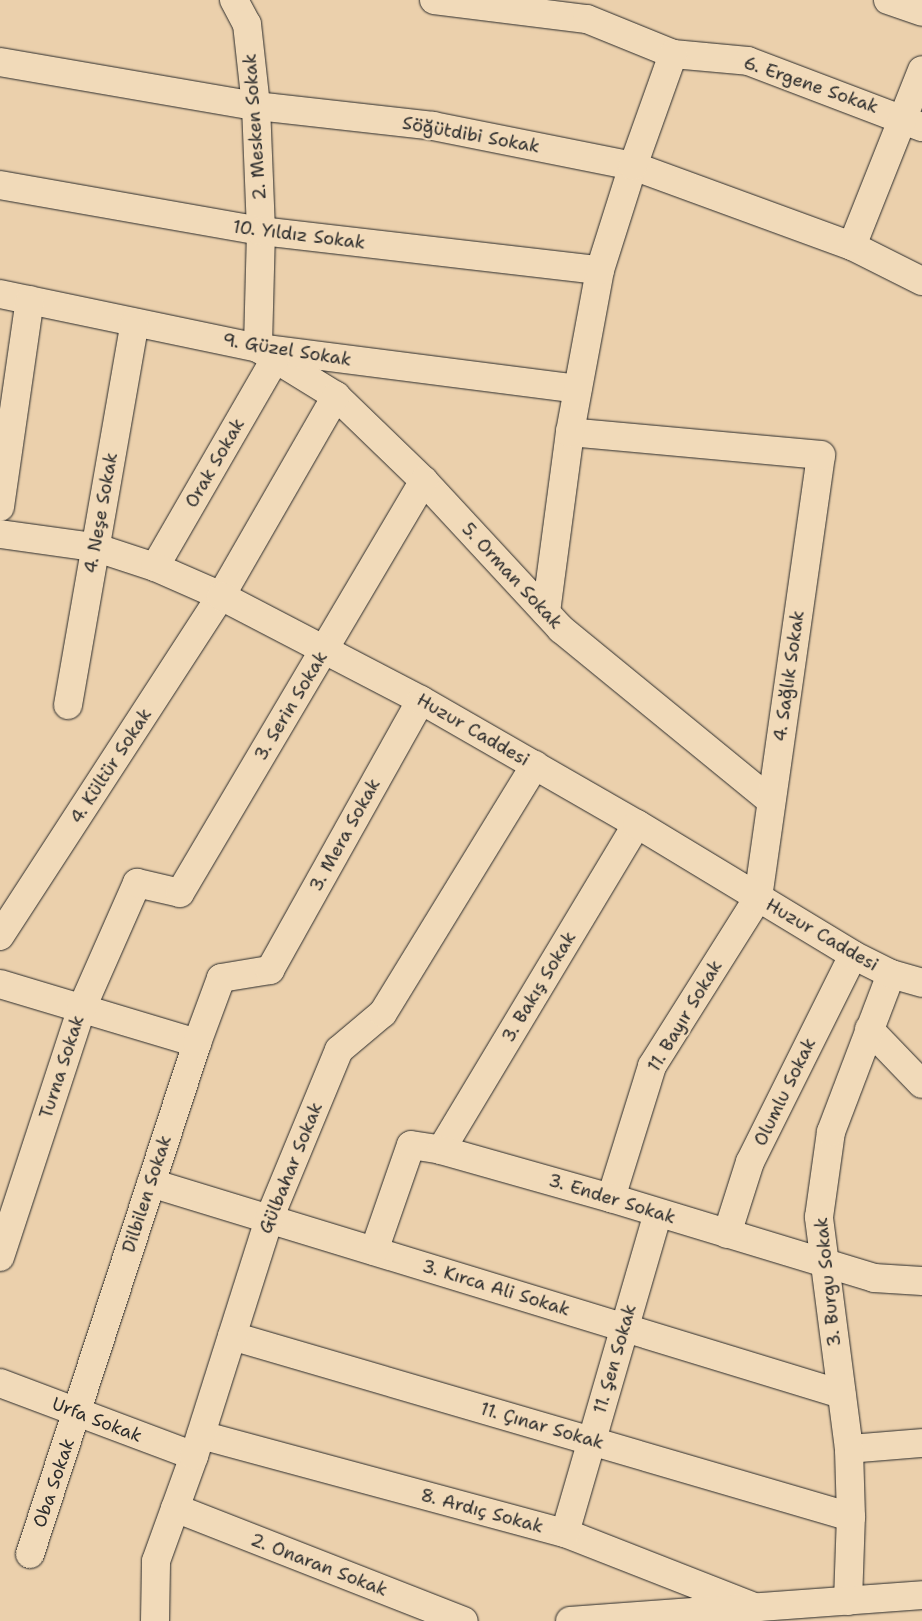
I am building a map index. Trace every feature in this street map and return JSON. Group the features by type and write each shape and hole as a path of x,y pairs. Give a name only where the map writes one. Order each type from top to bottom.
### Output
{"street":[{"name":"2. Mesken Sokak","path":"234,0 247,24 256,106 266,353"},
{"name":"6. Ergene Sokak","path":"434,0 589,9 673,54 748,61 913,122"},
{"path":"888,0 922,12"},
{"path":"546,612 570,432 600,270 632,166 673,54"},
{"name":"Söğütdibi Sokak","path":"0,62 256,106 433,126 632,166 852,246 922,281"},
{"path":"852,246 913,122 922,70"},
{"name":"10. Yıldız Sokak","path":"0,185 261,232 600,270"},
{"name":"9. Güzel Sokak","path":"0,294 135,322 266,353 577,389"},
{"path":"0,507 30,300"},
{"name":"4. Neşe Sokak","path":"68,705 94,547 135,322"},
{"name":"5. Orman Sokak","path":"266,353 336,396 424,481 561,629 771,801"},
{"name":"Orak Sokak","path":"155,567 266,353"},
{"path":"221,596 336,396"},
{"name":"4. Sağlık Sokak","path":"570,432 821,455 758,898"},
{"name":"3. Serin Sokak","path":"137,883 180,893 424,481"},
{"name":"Huzur Caddesi","path":"0,534 94,547 155,567 221,596 421,700 637,824 853,955 891,974 922,983"},
{"name":"4. Kültür Sokak","path":"0,936 221,596"},
{"name":"3. Mera Sokak","path":"221,978 270,970 421,700"},
{"name":"Gülbahar Sokak","path":"156,1621 156,1561 198,1446 269,1219 339,1050 383,1013 535,765"},
{"name":"3. Bakış Sokak","path":"441,1150 637,824"},
{"name":"Turna Sokak","path":"0,1256 81,1010 137,883"},
{"name":"11. Bayır Sokak","path":"611,1198 652,1066 758,898"},
{"name":"Olumlu Sokak","path":"727,1234 750,1162 853,955"},
{"name":"3. Burgu Sokak","path":"848,1601 851,1517 849,1449 819,1217 831,1132 891,974"},
{"name":"Dilbilen Sokak","path":"78,1412 150,1183 221,978"},
{"path":"0,984 81,1010 197,1043"},
{"path":"870,1029 922,1084"},
{"name":"3. Ender Sokak","path":"374,1251 411,1145 441,1150 611,1198 727,1234 824,1261 874,1278 922,1281"},
{"name":"3. Kırca Ali Sokak","path":"150,1183 841,1394"},
{"name":"11. Şen Sokak","path":"565,1533 658,1213"},
{"name":"11. Çınar Sokak","path":"232,1336 851,1517"},
{"name":"Urfa Sokak","path":"0,1383 78,1412 198,1446"},
{"name":"Oba Sokak","path":"30,1554 78,1412"},
{"path":"849,1449 922,1443"},
{"name":"8. Ardıç Sokak","path":"198,1446 565,1533 771,1612"},
{"name":"2. Onaran Sokak","path":"175,1508 464,1621"},
{"path":"570,1621 771,1612 848,1601 922,1595"}]}
